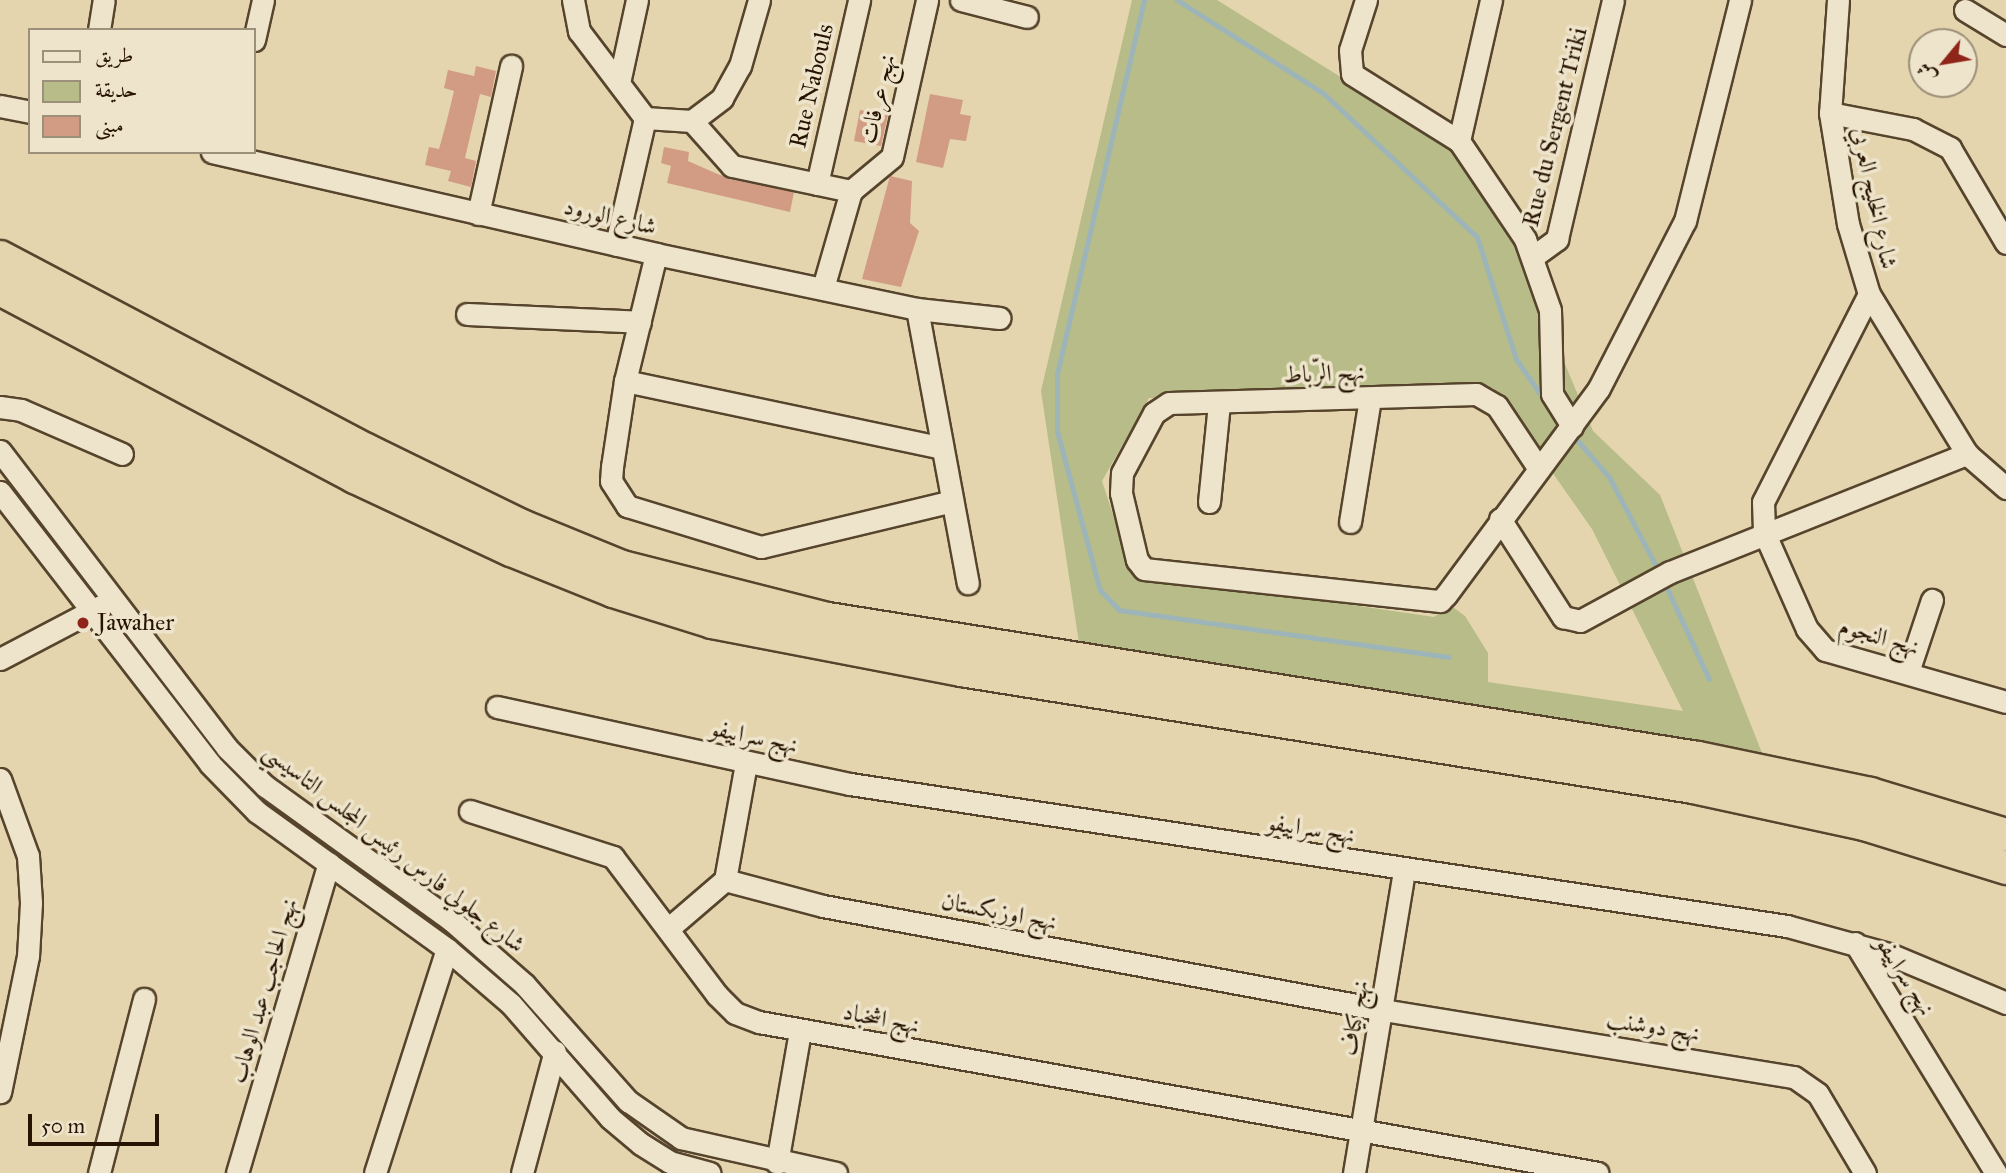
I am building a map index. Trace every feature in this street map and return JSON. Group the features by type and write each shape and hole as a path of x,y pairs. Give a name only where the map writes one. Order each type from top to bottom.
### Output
{"highway":[{"path":"0,257 366,450 522,526 622,567 828,619 1698,758 1870,794 2006,835"},
{"path":"0,289 403,500 613,591 712,622 961,670 1693,787 1864,824 2006,868"}],"street":[{"path":"99,28 104,0"},
{"path":"256,31 263,0"},
{"path":"573,0 579,31 645,118 616,245"},
{"path":"619,83 637,0"},
{"path":"692,121 733,83 759,0"},
{"name":"Rue Nabouls","path":"817,184 859,0"},
{"name":"نهج عرفات","path":"851,191 892,157 927,0"},
{"path":"1366,0 1349,64 1352,75 1377,94 1459,141 1534,256 1550,310 1552,394 1572,426"},
{"path":"1459,141 1491,0"},
{"name":"Rue du Sergent Triki","path":"1534,256 1557,239 1613,0"},
{"path":"1740,0 1685,221 1609,372 1572,426 1500,519 1563,617 1573,621 1764,532 1967,454"},
{"name":"شارع الخليج العربي","path":"1838,0 1830,113 1847,224 1868,294 1967,454 2006,488"},
{"path":"971,2 1027,16"},
{"path":"1965,10 2006,36"},
{"path":"478,214 511,66"},
{"path":"0,106 28,112"},
{"path":"1830,113 1913,129 1950,148 2006,243"},
{"path":"645,118 692,121 732,166 851,191 823,288"},
{"name":"شارع الورود","path":"223,154 656,254 917,309 1000,318"},
{"path":"656,254 625,381 611,481 627,506 761,547 952,501"},
{"path":"1764,532 1763,502 1868,294"},
{"path":"917,309 939,447 968,583"},
{"path":"467,314 640,323"},
{"path":"625,381 939,447"},
{"path":"1350,522 1370,398"},
{"name":"نهج الرّباط","path":"1500,519 1446,595 1432,604 1144,569 1137,560 1120,483 1161,406 1220,403 1370,398 1490,398 1539,469"},
{"path":"1209,502 1220,403"},
{"path":"0,407 21,410 122,454"},
{"name":"شارع جلولي فارس رئيس المجلس التاسيسي","path":"0,451 228,748 265,786 451,920 554,1014 628,1101 681,1138 777,1163 836,1173"},
{"name":"شارع جلولي فارس رئيس المجلس التاسيسي","path":"0,492 210,764 257,813 447,949 555,1051 610,1118 667,1168 710,1173"},
{"name":"نهج النجوم","path":"1764,532 1814,641 1840,656 1908,672 2006,702"},
{"path":"0,659 112,600"},
{"path":"1908,672 1932,600"},
{"name":"نهج سراييفو","path":"497,707 850,784 1404,870 1742,918 1855,943 1996,1173"},
{"path":"669,928 725,880 746,762"},
{"path":"0,779 28,856 31,903 28,956 0,1092"},
{"name":"نهج اشخباد","path":"470,811 613,857 669,928 716,995 735,1013 800,1031 1363,1131"},
{"name":"نهج الحاجب عبد الوهاب","path":"237,1173 329,863"},
{"name":"نهج كياف","path":"1354,1173 1404,870"},
{"name":"نهج اوزبكستان","path":"725,880 822,906 1383,1010"},
{"path":"1855,943 2006,1003"},
{"path":"375,1173 447,949"},
{"path":"99,1173 145,999"},
{"name":"نهج دوشنب","path":"1383,1010 1794,1077 1818,1094 1865,1173"},
{"path":"777,1163 800,1031"},
{"path":"522,1173 555,1051"},
{"path":"1363,1131 1598,1173"},
{"path":"667,1168 681,1138"}],"green space":[{"path":"1132,0 1217,0 1458,150 1516,247 1593,431 1660,495 1764,758 1079,643 1041,391","holes":["1493,388 1592,529 1683,711 1488,682 1488,653 1465,616 1450,605 1434,617 1132,573 1102,481 1149,398"]}],"building":[{"path":"476,66 496,71 491,97 480,94 465,158 476,161 471,187 448,181 451,171 425,165 429,147 439,149 447,120 454,91 444,88 448,70 474,76"},
{"path":"930,94 963,100 960,114 971,116 966,141 950,139 943,168 916,162"},
{"path":"860,110 888,115 881,146 854,141"},
{"path":"664,147 689,152 688,161 729,179 794,192 790,212 667,183 671,166 661,163"},
{"path":"890,176 912,181 910,223 919,231 901,287 862,279"}],"waterway":[{"path":"1144,0 1057,375 1057,431 1100,590 1119,610 1449,657"},
{"path":"1177,0 1323,93 1477,237 1516,359 1547,404"},
{"path":"1571,433 1609,477 1659,572"},
{"path":"1663,580 1709,679"}],"place":[{"name":"Jawaher","path":"83,623"}]}
